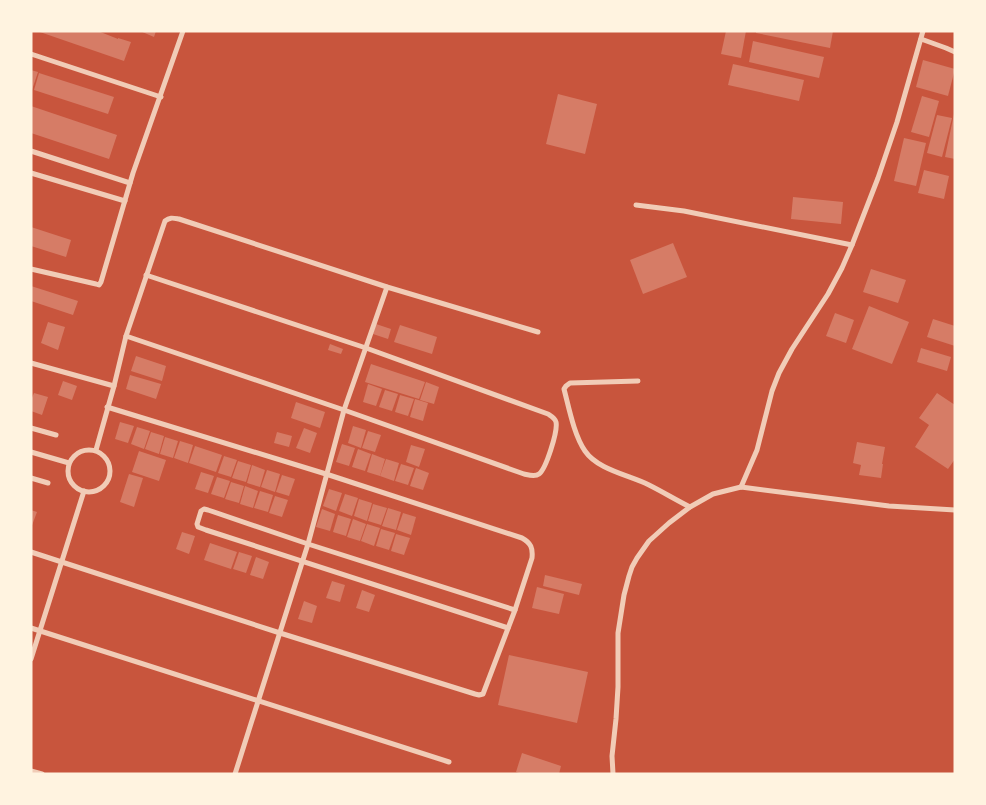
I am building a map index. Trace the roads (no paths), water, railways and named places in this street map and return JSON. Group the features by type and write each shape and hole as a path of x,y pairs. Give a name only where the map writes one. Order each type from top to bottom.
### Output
{"street":[{"path":"31,269 99,284 101,282 130,184 183,31"},
{"path":"741,487 757,450 772,392 779,373 792,349 828,294 852,245 897,122 923,31"},
{"path":"921,38 955,52"},
{"path":"31,54 161,96"},
{"path":"31,151 130,184"},
{"path":"31,173 125,201"},
{"path":"636,205 684,211 852,245"},
{"path":"96,450 126,336 165,221 169,218 174,218 387,287 538,332"},
{"path":"126,336 344,410 524,474 535,476 545,468 556,430 554,418 548,414 366,348 146,275"},
{"path":"235,774 303,562 344,410 387,287"},
{"path":"31,363 114,386"},
{"path":"638,381 570,384 566,386 564,389 570,415 580,442 585,452 593,460 609,469 648,484 690,507"},
{"path":"31,552 280,633 479,695 482,694 515,610 532,558 533,552 528,542 522,538 326,474 107,407"},
{"path":"31,428 56,435"},
{"path":"96,450 107,459 110,466 108,480 98,490 84,491 72,483 69,477 69,463 80,451 96,450"},
{"path":"31,452 69,463"},
{"path":"31,478 48,483"},
{"path":"613,774 612,756 618,687 618,632 629,576 637,558 649,541 690,507 713,494 741,487 889,506 955,510"},
{"path":"31,659 84,491"},
{"path":"508,628 206,530 198,526 197,523 201,511 204,509 515,610"},
{"path":"31,628 449,762"},
{"path":"31,770 42,774"}]}
